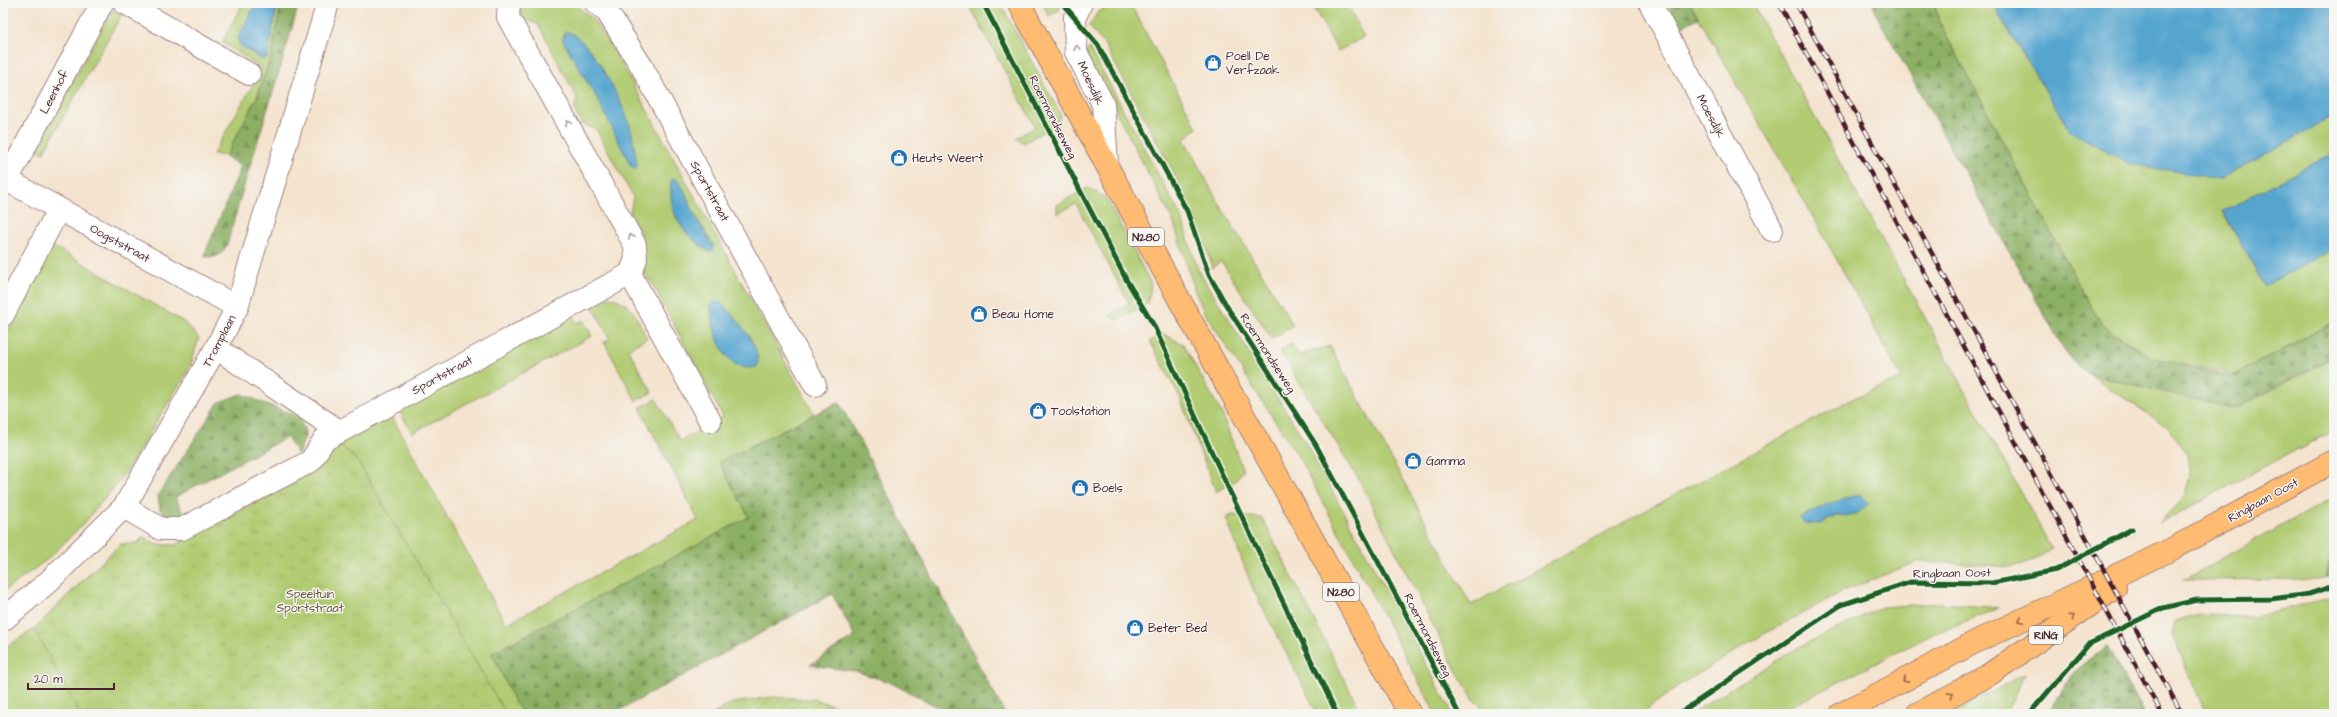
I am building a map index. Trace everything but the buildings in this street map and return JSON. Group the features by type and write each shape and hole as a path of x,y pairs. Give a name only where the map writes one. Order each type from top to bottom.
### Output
{"main road":[{"name":"Roermondseweg","path":"1019,3 1269,463 1410,714"},
{"name":"Ringbaan Oost","path":"1841,714 1977,641 2170,550 2334,461"},
{"name":"Ringbaan Oost","path":"1917,714 1987,676 2170,550"}],"street":[{"name":"Leenhof","path":"5,179 102,3"},
{"path":"125,3 249,74"},
{"name":"Tromplaan","path":"3,620 48,582 124,507 216,348 237,307 328,3"},
{"path":"509,3 508,17 635,245 636,259 630,274 710,421"},
{"name":"Sportstraat","path":"596,3 606,10 642,67 815,385"},
{"name":"Moesdijk","path":"1081,3 1075,17 1076,52 1103,104 1107,164"},
{"name":"Moesdijk","path":"1650,3 1772,230"},
{"name":"Oogststraat","path":"5,179 237,307"},
{"path":"3,315 59,209"},
{"name":"Sportstraat","path":"124,507 161,529 182,529 312,461 324,440 630,274"},
{"path":"216,348 340,431"}],"green space":[{"path":"243,3 256,3 238,38 240,45 261,59 267,58 278,3 281,3 272,54 257,97 226,156 213,154 262,69 222,42"},
{"path":"281,3 299,3 227,245 218,256 204,256 241,167 226,156 257,97 272,54"},
{"path":"519,3 572,3 591,17 614,50 814,414 719,462 749,517 492,653 515,703 524,714 3,714 3,667 6,647 34,629 120,544 139,543 143,537 157,545 175,545 309,474 338,443 390,413 506,624 698,520 640,408 656,399 680,441 723,417 653,285 642,271 642,237 630,212 633,197 596,129 582,124 574,110 577,98 538,24 524,19 519,10","holes":["572,33 607,75 631,166 598,99 563,41 563,34","683,188 696,218 705,231 672,206","711,305 749,338 758,362 725,354 714,329"]},
{"path":"968,3 1000,3 1061,115 1055,125 1024,143 1016,138 1035,127"},
{"path":"1042,3 1062,3 1059,10 1049,16"},
{"path":"1115,3 1130,3 1197,128 1184,139 1217,200 1293,325 1272,339 1221,261 1213,268 1191,210 1164,154 1105,45 1089,26 1098,12"},
{"path":"1311,3 1346,3 1364,37 1338,51"},
{"path":"1667,3 1690,3 1698,18 1680,27"},
{"path":"1690,3 1752,3 2052,549 2034,560 2013,567 1919,561 1844,591 1764,634 1678,686 1641,714 1488,714 1475,701 1457,672 1359,480 1280,351 1291,344 1299,355 1330,346 1471,605 1854,398 1902,378 1816,222","holes":["1859,494 1856,515 1836,516 1820,524"]},
{"path":"1873,3 1934,3 1939,21 2087,300 2101,323 2114,334 2153,358 2231,377 2334,322 2334,356 2235,409 2087,373 2067,355 1876,14"},
{"path":"1934,3 1995,3 2000,17 2070,130 2221,179 2334,116 2334,152 2223,212 2264,286 2334,248 2334,322 2234,375 2153,358 2114,334 2101,323 2087,300 1939,21"},
{"path":"113,9 122,14 43,153 35,148"},
{"path":"1090,48 1181,217 1198,270 1309,448 1453,714 1436,714 1298,456 1204,312 1195,291 1173,221 1085,52"},
{"path":"1087,188 1106,198 1151,284 1148,303 1117,320 1109,315 1129,303 1076,204 1057,214 1057,205"},
{"path":"51,245 184,322 199,338 190,367 125,474 86,521 48,559 3,592 3,340"},
{"path":"607,297 623,302 633,311 647,338 628,349 652,392 636,401 604,342 610,339 592,305"},
{"path":"572,315 577,323 583,320 592,336 412,433 398,409"},
{"path":"1163,334 1183,344 1222,414 1243,471 1236,480 1216,492 1180,398 1150,341"},
{"path":"2334,357 2334,430 2159,523 2185,496 2190,474 2187,453 2169,428 2087,373 2235,409"},
{"path":"241,394 299,417 306,434 298,455 287,437 175,497 184,515 172,519 160,510 158,495 219,402"},
{"path":"839,402 1005,714 943,714 940,708 889,682 855,671 810,665 855,636 832,594 613,714 524,714 515,703 492,653 749,517 719,462"},
{"name":"Speeltuin Sportstraat","path":"338,443 357,460 506,714 80,714 34,629 120,544 139,543 143,537 157,545 175,545 309,474"},
{"path":"2334,497 2334,550 2331,554 2326,579 2183,580"},
{"path":"1232,515 1262,518 1362,714 1318,714 1316,711 1253,589 1226,518"},
{"path":"2334,550 2334,576 2326,579 2331,554"},
{"path":"2334,597 2334,714 2206,714 2172,634 2175,621 2199,614 2255,616"},
{"path":"1940,603 1999,608 1933,634 1776,714 1692,714 1712,700 1801,646 1882,607"},
{"path":"2107,646 2144,714 2048,714 2073,673"},
{"path":"2025,674 2005,714 1952,714"},
{"path":"771,697 815,699 858,714 712,714 733,703"}],"water":[{"path":"256,3 278,3 267,58 261,59 240,45 238,38"},
{"path":"1995,3 2334,3 2334,116 2221,179 2130,164 2070,131 2000,16"},
{"path":"565,31 575,35 584,44 610,81 631,129 637,166 635,170 631,166 598,100 563,41"},
{"path":"2334,152 2334,248 2264,286 2223,211"},
{"path":"673,178 677,180 683,188 696,218 713,245 713,250 710,252 702,247 683,229 675,214 671,197 671,185"},
{"path":"713,302 719,302 725,307 746,332 756,350 758,359 757,367 745,368 736,364 728,357 717,337 714,326 711,305"},
{"path":"1860,494 1869,503 1856,515 1836,516 1820,524 1804,523 1799,518 1828,504"}],"railway":[{"path":"1779,3 2162,714"},
{"path":"1796,3 2182,714"}],"cycle path":[{"path":"983,3 1127,281 1153,324 1231,494 1337,714"},
{"path":"1062,3 1098,45 1187,211 1209,275 1229,310 1316,445 1459,714"},
{"path":"1678,714 1841,605 1911,582 1992,583 2056,570 2132,529"},
{"path":"2029,714 2089,644 2163,608 2197,600 2271,599 2309,594 2334,586"}],"place":[{"name":"Poell De Verfzaak","path":"1213,63"},
{"name":"Heuts Weert","path":"899,158"},
{"name":"Beau Home","path":"979,314"},
{"name":"Toolstation","path":"1038,411"},
{"name":"Gamma","path":"1413,461"},
{"name":"Boels","path":"1080,488"},
{"name":"Beter Bed","path":"1135,628"}]}
